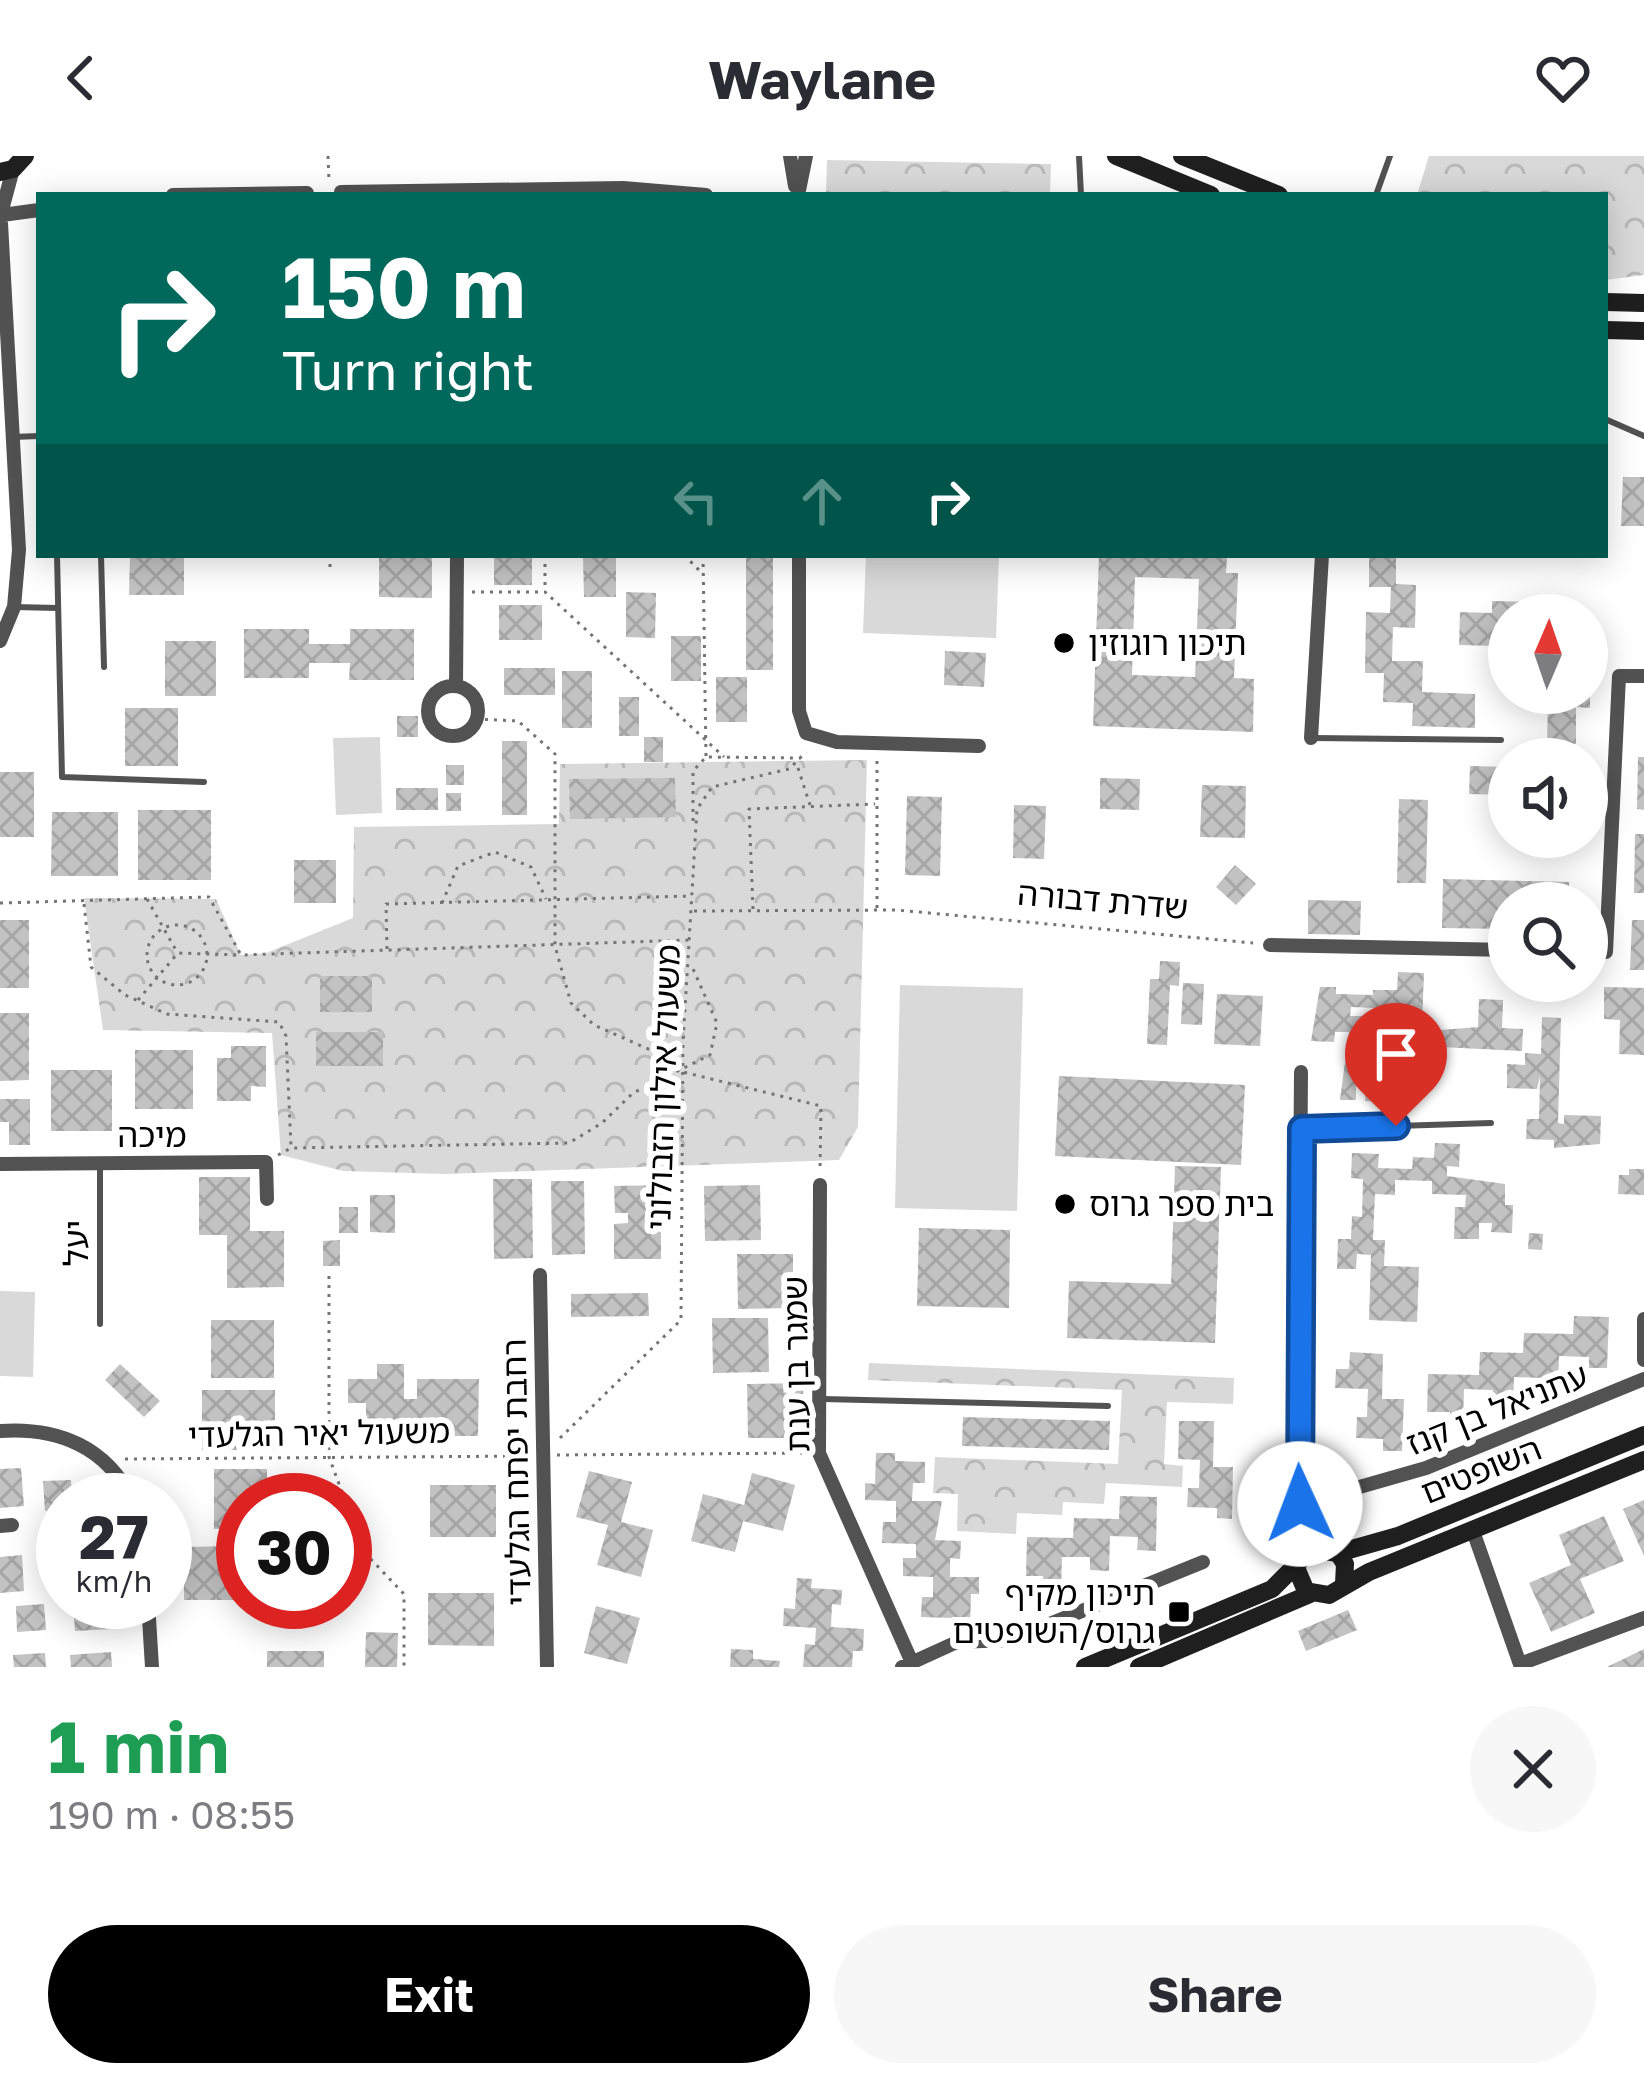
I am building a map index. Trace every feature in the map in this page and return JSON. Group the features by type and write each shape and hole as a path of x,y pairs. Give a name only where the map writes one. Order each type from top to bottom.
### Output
{"street":[{"path":"790,156 796,192"},
{"path":"798,192 806,156"},
{"path":"1116,156 1204,192"},
{"path":"1182,156 1272,192"},
{"path":"0,641 14,607 19,550 1,210 18,162"},
{"path":"486,192 622,188 670,192"},
{"path":"1,210 36,210"},
{"path":"1608,302 1644,303"},
{"path":"1608,330 1644,331"},
{"path":"455,686 457,558"},
{"path":"799,558 800,721 811,736 879,744 979,746"},
{"path":"1311,738 1322,558"},
{"path":"1608,910 1619,676 1644,676"},
{"path":"455,686 475,699 476,719 459,735 433,726 431,698 455,686"},
{"path":"1270,945 1488,950"},
{"path":"1301,1072 1300,1504 1312,1549"},
{"path":"266,1162 266,1199"},
{"name":"מיכה","path":"0,1165 266,1162"},
{"name":"שמגר בן ענת","path":"820,1185 819,1453 909,1665"},
{"name":"רחבת יפתח הגלעדי","path":"540,1275 547,1667"},
{"path":"1644,1318 1644,1360"},
{"name":"עתניאל בן קנז","path":"1300,1504 1426,1468 1644,1379"},
{"path":"0,1431 54,1434 108,1460 116,1473"},
{"name":"השופטים","path":"1338,1553 1398,1536 1644,1436"},
{"name":"השופטים","path":"1344,1583 1644,1460"},
{"path":"1474,1531 1520,1665 1644,1618"},
{"path":"1139,1667 1310,1594 1329,1595 1344,1583 1345,1564 1338,1553 1312,1549"},
{"path":"1085,1667 1272,1589 1297,1570 1312,1549"},
{"path":"909,1665 957,1642 1010,1640 1203,1562"},
{"path":"1297,1570 1301,1587 1310,1594"},
{"path":"150,1629 152,1667"}],"lane":[{"path":"1079,156 1081,192"},
{"path":"1377,192 1390,156"},
{"path":"1608,419 1644,436"},
{"path":"12,437 36,436"},
{"path":"57,558 62,777 204,782"},
{"path":"101,558 104,668"},
{"path":"14,607 58,608"},
{"path":"1311,738 1488,740"},
{"path":"1302,1129 1491,1124"},
{"name":"יעל","path":"100,1162 100,1324"},
{"path":"819,1399 1108,1406"}],"path":[{"path":"328,156 335,192"},
{"path":"330,558 330,567"},
{"path":"544,558 544,592"},
{"path":"687,558 703,574"},
{"name":"משעול אילון הזבולוני","path":"541,1456 681,1320 683,1072 692,968 692,772 706,757 703,558"},
{"path":"458,592 544,592 724,757"},
{"path":"476,719 518,721 555,754 555,946 563,985 582,1017 655,1052 683,1072 821,1106 820,1185"},
{"path":"692,833 697,809 712,787 796,765 811,736"},
{"path":"877,909 874,804 879,744"},
{"path":"706,757 803,758"},
{"path":"796,765 810,806"},
{"path":"753,911 749,808 874,804"},
{"path":"442,903 458,866 495,852 531,867 546,900"},
{"path":"387,951 386,904 692,896"},
{"path":"0,903 209,897 241,955"},
{"path":"147,899 178,953"},
{"path":"84,902 91,967 138,1001 167,1014 254,1016 279,1022 286,1036 291,1148"},
{"name":"שדרת דבורה","path":"692,911 877,909 1147,929 1270,945"},
{"path":"164,930 193,930 204,939 207,957 203,977 178,984 157,980 147,963 149,945 164,930"},
{"path":"178,953 207,957 692,940"},
{"path":"138,1001 178,953"},
{"path":"266,1162 291,1148 569,1143 602,1123 633,1093 710,1055 717,1034 713,1011 692,968"},
{"path":"329,1276 328,1457 334,1473"},
{"name":"משעול יאיר הגלעדי","path":"108,1460 819,1453"},
{"path":"372,1560 404,1594 404,1667"}],"green space":[{"path":"1429,156 1644,156 1644,275 1608,280 1608,192 1418,192"},
{"path":"827,160 1051,164 1050,192 826,192"},
{"path":"866,558 999,558 996,638 863,633"},
{"path":"380,737 382,813 336,815 333,738"},
{"path":"867,760 858,1127 839,1160 445,1174 343,1171 281,1155 272,1033 103,1030 84,898 216,899 241,955 266,953 353,918 354,827 559,824 560,764"},
{"path":"900,985 1023,988 1017,1211 895,1208"},
{"path":"0,1291 35,1292 33,1377 0,1376"},
{"path":"869,1363 1234,1378 1233,1404 1167,1402 1164,1464 1183,1466 1182,1487 1106,1483 1104,1504 1063,1502 1062,1515 1017,1513 1016,1534 957,1531 958,1494 933,1493 935,1457 1118,1464 1122,1390 868,1380"}],"building":[{"path":"1623,477 1644,477 1644,526 1621,526"},
{"path":"130,558 184,558 184,595 129,595"},
{"path":"379,558 432,558 432,598 379,597"},
{"path":"494,558 532,558 532,585 494,585"},
{"path":"583,558 616,558 616,597 584,597"},
{"path":"746,558 773,558 773,670 746,670"},
{"path":"1099,558 1227,558 1226,573 1238,573 1234,678 1254,679 1253,732 1093,726","holes":["1135,577 1199,579 1195,677 1132,675"]},
{"path":"1369,558 1396,558 1396,584 1416,585 1415,628 1393,627 1392,661 1423,661 1422,692 1475,694 1475,728 1412,726 1413,703 1383,702 1384,673 1365,673 1366,612 1390,613 1391,587 1369,587"},
{"path":"626,592 656,593 655,638 626,637"},
{"path":"499,605 542,605 542,640 499,640"},
{"path":"1460,612 1488,613 1488,646 1459,645"},
{"path":"244,629 309,629 309,644 350,644 350,629 414,629 414,680 349,680 350,663 309,663 309,678 244,678"},
{"path":"671,636 701,636 701,681 671,681"},
{"path":"165,641 216,641 216,696 165,696"},
{"path":"945,651 986,653 984,687 944,685"},
{"path":"504,668 555,668 555,695 504,695"},
{"path":"562,671 592,671 592,728 562,728"},
{"path":"716,677 747,677 747,722 716,722"},
{"path":"619,697 639,697 639,736 619,736"},
{"path":"125,708 178,708 178,766 125,766"},
{"path":"1548,714 1576,714 1576,738 1547,738"},
{"path":"397,716 418,716 418,737 397,737"},
{"path":"644,737 663,737 663,762 644,762"},
{"path":"502,741 527,741 527,815 502,815"},
{"path":"1638,757 1644,757 1644,810 1637,809"},
{"path":"446,765 464,765 464,785 446,785"},
{"path":"1470,766 1488,766 1488,794 1469,794"},
{"path":"0,772 34,772 34,837 0,837"},
{"path":"675,778 676,817 570,819 569,779"},
{"path":"1100,778 1140,779 1139,810 1100,809"},
{"path":"1202,785 1246,786 1245,838 1200,837"},
{"path":"396,788 438,788 438,810 396,810"},
{"path":"446,793 461,793 461,811 446,811"},
{"path":"907,796 942,797 940,876 905,875"},
{"path":"1399,799 1428,800 1426,883 1397,883"},
{"path":"1014,805 1046,806 1044,859 1013,858"},
{"path":"138,810 211,810 211,880 138,880"},
{"path":"52,812 118,812 118,876 51,876"},
{"path":"1635,834 1644,834 1644,893 1634,893"},
{"path":"294,860 336,860 336,903 294,903"},
{"path":"1235,865 1256,884 1236,905 1216,887"},
{"path":"1443,879 1569,882 1488,882 1488,929 1442,928"},
{"path":"1308,900 1361,901 1360,935 1308,934"},
{"path":"0,920 29,920 29,988 0,988"},
{"path":"1632,920 1644,920 1644,970 1630,970"},
{"path":"1160,961 1180,962 1179,986 1170,985 1167,1045 1147,1044 1150,979 1159,979"},
{"path":"1398,972 1424,973 1422,1024 1396,1023 1397,1009 1351,1007 1350,1016 1372,1016 1370,1072 1385,1072 1384,1102 1365,1101 1366,1087 1356,1086 1356,1100 1340,1100 1349,1032 1335,1032 1334,1042 1311,1041 1320,987 1336,987 1336,994 1373,995 1373,990 1397,990"},
{"path":"320,976 372,976 372,1012 320,1012"},
{"path":"1183,983 1204,984 1202,1025 1181,1024"},
{"path":"1608,987 1644,988 1644,1055 1619,1054 1620,1020 1604,1019"},
{"path":"1217,994 1263,996 1260,1046 1214,1044"},
{"path":"1479,999 1503,1002 1502,1028 1523,1029 1522,1051 1440,1047 1440,1030 1478,1027"},
{"path":"0,1013 29,1013 29,1080 0,1081"},
{"path":"1542,1017 1561,1018 1558,1123 1564,1124 1564,1115 1601,1116 1600,1144 1554,1148 1554,1140 1526,1139 1527,1119 1539,1119 1540,1076 1537,1089 1507,1088 1507,1064 1525,1065 1525,1053 1541,1054"},
{"path":"316,1032 383,1032 383,1066 316,1066"},
{"path":"231,1046 266,1046 266,1087 251,1086 251,1101 217,1101 217,1058 231,1058"},
{"path":"135,1050 193,1050 193,1109 135,1109"},
{"path":"51,1070 112,1070 112,1131 51,1131"},
{"path":"1059,1076 1245,1085 1241,1165 1055,1156"},
{"path":"0,1099 30,1099 30,1145 9,1145 9,1122 0,1122"},
{"path":"1435,1143 1460,1144 1459,1167 1447,1166 1447,1176 1505,1184 1505,1205 1513,1205 1512,1233 1491,1232 1492,1223 1479,1223 1479,1239 1454,1239 1455,1207 1465,1207 1466,1195 1432,1194 1432,1181 1395,1180 1395,1195 1375,1194 1373,1240 1385,1240 1384,1266 1419,1267 1417,1322 1369,1320 1371,1255 1357,1254 1356,1269 1337,1269 1338,1239 1351,1239 1352,1216 1362,1217 1363,1179 1351,1178 1352,1153 1379,1154 1378,1168 1412,1169 1413,1157 1434,1158"},
{"path":"1175,1166 1221,1167 1215,1343 1067,1338 1069,1281 1171,1284"},
{"path":"1629,1169 1644,1169 1644,1195 1618,1194 1619,1175 1629,1175"},
{"path":"199,1177 250,1177 250,1231 284,1231 284,1287 227,1288 227,1235 199,1235"},
{"path":"493,1179 532,1179 533,1258 494,1259"},
{"path":"551,1181 584,1181 585,1254 552,1255"},
{"path":"668,1185 668,1213 648,1213 648,1223 661,1223 661,1259 614,1259 614,1224 628,1223 628,1213 615,1213 614,1186"},
{"path":"760,1185 761,1240 705,1241 704,1186"},
{"path":"370,1195 395,1195 395,1233 370,1232"},
{"path":"339,1207 358,1207 358,1233 339,1233"},
{"path":"919,1228 1010,1230 1009,1308 917,1306"},
{"path":"1529,1233 1543,1234 1542,1250 1528,1249"},
{"path":"340,1240 340,1266 323,1266 323,1241"},
{"path":"737,1254 793,1254 793,1308 738,1309"},
{"path":"648,1293 649,1316 571,1317 571,1294"},
{"path":"1574,1316 1609,1317 1607,1368 1589,1368 1589,1357 1559,1356 1558,1387 1541,1387 1541,1378 1514,1377 1513,1403 1493,1403 1493,1390 1464,1389 1463,1422 1450,1422 1450,1412 1427,1412 1428,1374 1479,1375 1480,1352 1523,1353 1524,1333 1573,1334"},
{"path":"712,1318 768,1318 769,1372 713,1373"},
{"path":"211,1320 274,1320 274,1378 211,1378"},
{"path":"1350,1352 1383,1354 1382,1399 1404,1399 1402,1451 1383,1451 1383,1439 1356,1438 1357,1417 1367,1417 1368,1389 1335,1388 1336,1369 1349,1369"},
{"path":"120,1364 160,1401 144,1417 105,1380"},
{"path":"377,1364 404,1364 404,1399 417,1399 417,1379 479,1379 478,1436 366,1436 366,1403 348,1403 348,1379 377,1379"},
{"path":"803,1383 804,1438 748,1438 747,1384"},
{"path":"202,1390 275,1390 275,1450 202,1450"},
{"path":"963,1417 1110,1421 1109,1450 962,1446"},
{"path":"1179,1421 1214,1421 1213,1467 1233,1467 1232,1519 1217,1518 1217,1508 1187,1507 1188,1488 1199,1488 1200,1460 1178,1459"},
{"path":"876,1453 895,1453 895,1461 925,1462 925,1483 913,1483 912,1501 942,1501 935,1540 961,1541 960,1559 950,1558 950,1577 979,1577 979,1594 971,1594 970,1628 952,1628 952,1618 921,1617 922,1597 933,1597 933,1577 903,1576 903,1558 916,1558 916,1544 882,1543 883,1522 896,1522 896,1501 865,1500 865,1483 875,1484"},
{"path":"21,1468 24,1506 0,1508 0,1469"},
{"path":"214,1469 267,1469 267,1473 216,1473 214,1529"},
{"path":"589,1471 632,1482 621,1522 653,1530 641,1577 597,1565 608,1525 576,1517"},
{"path":"752,1473 795,1485 783,1531 743,1521 735,1552 691,1541 703,1494 744,1505"},
{"path":"430,1485 496,1485 496,1537 430,1537"},
{"path":"1120,1496 1157,1497 1156,1551 1137,1550 1138,1537 1110,1536 1109,1571 1090,1570 1090,1557 1062,1557 1061,1589 1043,1589 1043,1576 1026,1576 1027,1537 1073,1538 1074,1518 1119,1519"},
{"path":"1644,1500 1644,1556 1623,1509"},
{"path":"1604,1516 1624,1561 1580,1579 1595,1613 1551,1632 1529,1583 1571,1565 1559,1535"},
{"path":"216,1546 216,1600 192,1600 192,1547"},
{"path":"22,1555 24,1591 0,1593 0,1557"},
{"path":"797,1578 812,1579 811,1588 842,1590 841,1605 832,1604 831,1627 864,1629 863,1651 853,1651 852,1667 803,1667 805,1644 815,1645 816,1628 783,1626 784,1608 795,1609"},
{"path":"428,1593 494,1593 494,1646 428,1645"},
{"path":"36,1605 36,1629 46,1630 17,1632 16,1606"},
{"path":"596,1606 640,1618 627,1664 584,1653"},
{"path":"1348,1610 1357,1630 1306,1651 1298,1631"},
{"path":"366,1632 398,1633 397,1667 365,1667"},
{"path":"731,1649 753,1650 753,1659 780,1661 779,1667 730,1667"},
{"path":"1644,1649 1644,1667 1607,1667"},
{"path":"267,1651 324,1651 324,1667 267,1667"},
{"path":"111,1652 112,1667 71,1667 70,1655"},
{"path":"45,1653 46,1667 14,1667 13,1655"}],"place":[{"name":"תיכון רוגוזין","path":"1064,643"},
{"name":"בית ספר גרוס","path":"1065,1204"},
{"name":"תיכון מקיף גרוס/השופטים","path":"1179,1612"}],"route":[{"path":"1300,1504 1302,1129 1396,1126"}]}
